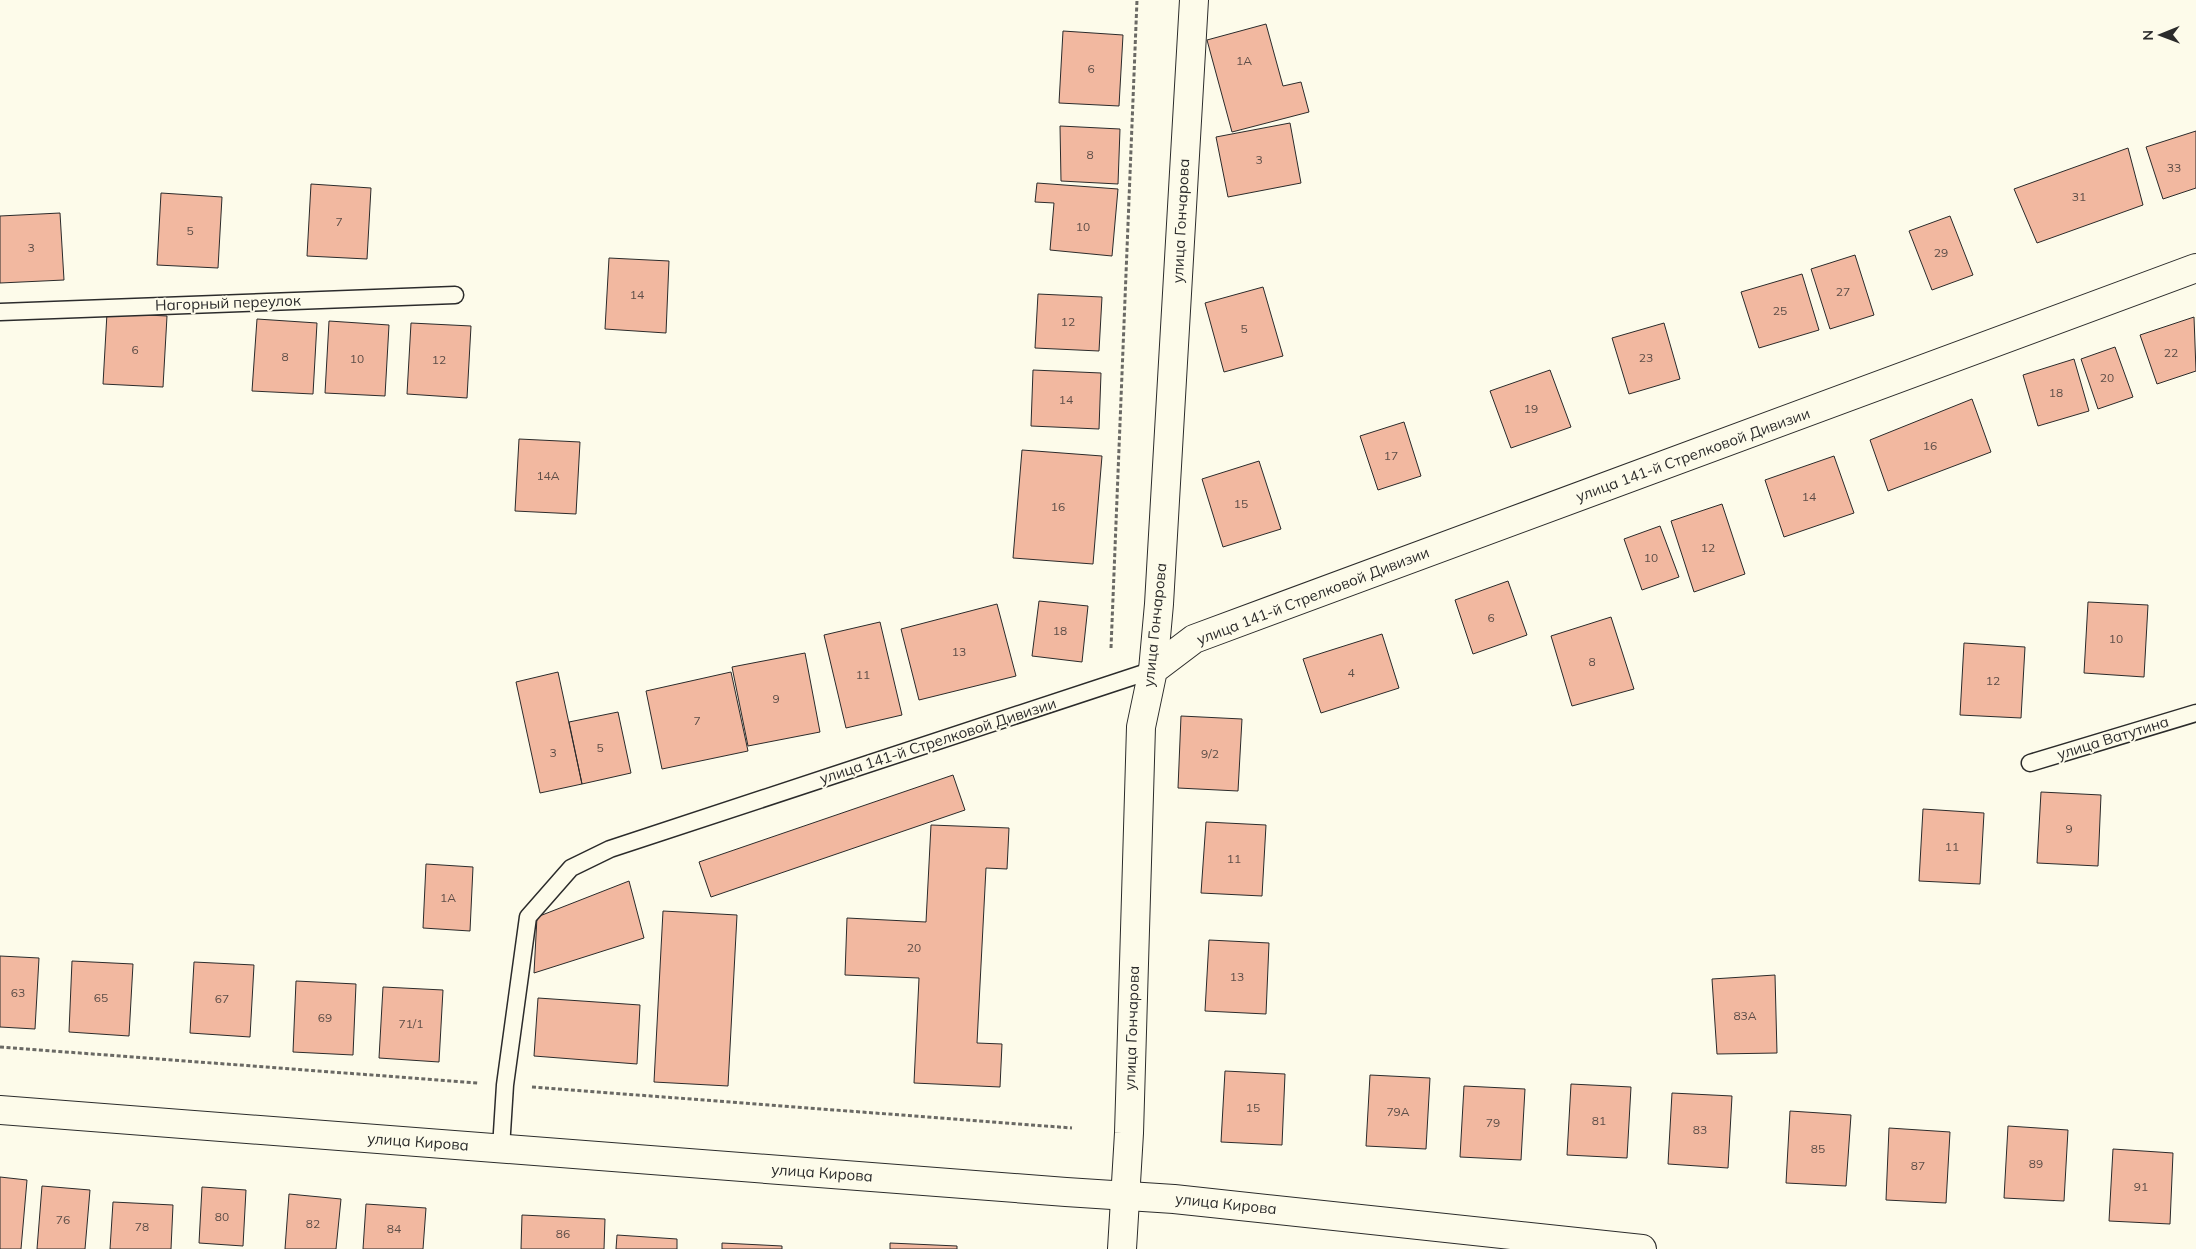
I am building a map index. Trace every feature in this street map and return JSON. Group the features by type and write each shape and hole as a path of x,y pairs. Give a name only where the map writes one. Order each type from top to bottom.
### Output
{"street":[{"name":"улица Гончарова","path":"1122,1249 1129,1133 1141,727 1153,670 1159,604 1194,0"},
{"name":"улица 141-й Стрелковой Дивизии","path":"1153,670 1194,639 2196,268"},
{"name":"улица Кирова","path":"0,1110 1174,1199 1642,1249"}],"lane":[{"name":"Нагорный переулок","path":"0,312 455,295"},
{"name":"улица 141-й Стрелковой Дивизии","path":"502,1148 505,1085 528,917 571,868 610,849 1153,670"},
{"name":"улица Ватутина","path":"2030,763 2196,713"}],"path":[{"path":"1111,648 1137,0"},
{"path":"0,1048 1072,1128"}],"building":[{"path":"1266,24 1283,86 1301,82 1309,112 1232,132 1207,40"},
{"path":"1063,31 1123,35 1119,106 1059,103"},
{"path":"1290,123 1301,183 1228,197 1216,137"},
{"path":"1060,126 1120,129 1118,184 1061,181"},
{"path":"2196,131 2196,188 2163,199 2146,147"},
{"path":"2128,148 2143,205 2037,243 2014,189"},
{"path":"1037,183 1118,189 1112,256 1050,250 1054,203 1035,202"},
{"path":"311,184 371,188 367,259 307,256"},
{"path":"161,193 222,197 218,268 157,265"},
{"path":"60,213 64,280 0,283 0,216"},
{"path":"1950,216 1973,275 1932,290 1909,231"},
{"path":"1855,255 1874,315 1830,329 1811,269"},
{"path":"609,258 669,261 666,333 605,329"},
{"path":"1802,274 1819,330 1759,348 1741,292"},
{"path":"1263,287 1283,356 1224,372 1205,303"},
{"path":"1038,294 1102,297 1099,351 1035,348"},
{"path":"107,313 167,316 163,387 103,384"},
{"path":"2194,317 2196,371 2157,384 2140,335"},
{"path":"257,319 317,323 313,394 252,391"},
{"path":"329,321 389,325 385,396 325,393"},
{"path":"411,323 471,326 467,398 407,394"},
{"path":"1664,323 1680,379 1629,394 1612,338"},
{"path":"2115,347 2133,397 2098,409 2081,359"},
{"path":"2074,359 2089,411 2038,426 2023,375"},
{"path":"1033,370 1101,373 1099,429 1031,426"},
{"path":"1550,370 1571,427 1511,448 1490,391"},
{"path":"1972,399 1991,452 1888,491 1870,440"},
{"path":"1404,422 1421,476 1378,490 1360,436"},
{"path":"519,439 580,442 576,514 515,511"},
{"path":"1022,450 1102,456 1093,564 1013,558"},
{"path":"1834,456 1854,513 1784,537 1765,480"},
{"path":"1259,461 1281,529 1223,547 1202,479"},
{"path":"1722,504 1745,574 1694,592 1671,521"},
{"path":"1660,526 1679,577 1642,590 1624,539"},
{"path":"1508,581 1527,635 1473,654 1455,600"},
{"path":"1039,601 1088,606 1082,662 1032,656"},
{"path":"2088,602 2148,605 2144,677 2084,673"},
{"path":"997,604 1016,676 919,700 901,629"},
{"path":"1611,617 1634,689 1572,706 1551,636"},
{"path":"880,622 902,715 846,728 824,635"},
{"path":"1382,634 1399,688 1321,713 1303,659"},
{"path":"1964,643 2025,647 2021,718 1960,715"},
{"path":"805,653 820,732 748,746 732,667"},
{"path":"558,672 582,784 540,793 516,682"},
{"path":"731,672 748,751 662,769 646,691"},
{"path":"618,712 631,773 582,784 569,722"},
{"path":"1181,716 1242,719 1238,791 1178,788"},
{"path":"953,775 965,810 711,897 699,862"},
{"path":"2041,792 2101,795 2098,866 2037,863"},
{"path":"1923,809 1984,813 1980,884 1919,881"},
{"path":"1206,822 1266,825 1262,896 1201,893"},
{"path":"931,825 1009,828 1007,869 986,868 977,1043 1002,1044 1000,1087 914,1083 919,978 845,975 847,918 926,922"},
{"path":"426,864 473,867 470,931 423,928"},
{"path":"629,881 644,938 534,973 537,917"},
{"path":"663,911 737,915 728,1086 654,1082"},
{"path":"1209,940 1269,943 1266,1014 1205,1011"},
{"path":"0,956 39,958 35,1029 0,1027"},
{"path":"72,961 133,964 129,1036 69,1032"},
{"path":"194,962 254,965 250,1037 190,1033"},
{"path":"1775,975 1777,1053 1717,1054 1712,979"},
{"path":"296,981 356,984 353,1055 293,1052"},
{"path":"383,987 443,990 439,1062 379,1058"},
{"path":"538,998 640,1005 637,1064 534,1056"},
{"path":"1225,1071 1285,1074 1282,1145 1221,1142"},
{"path":"1370,1075 1430,1078 1426,1149 1366,1146"},
{"path":"1571,1084 1631,1087 1627,1158 1567,1155"},
{"path":"1464,1086 1525,1089 1521,1160 1460,1157"},
{"path":"1672,1093 1732,1096 1728,1168 1668,1164"},
{"path":"1790,1111 1851,1115 1846,1186 1786,1183"},
{"path":"2008,1126 2068,1130 2064,1201 2004,1198"},
{"path":"1889,1128 1950,1132 1946,1203 1886,1200"},
{"path":"2113,1149 2173,1153 2170,1224 2109,1221"},
{"path":"0,1177 27,1180 21,1249 0,1249"},
{"path":"42,1186 90,1190 85,1249 37,1249"},
{"path":"202,1187 246,1190 243,1246 199,1243"},
{"path":"289,1194 341,1199 336,1249 285,1249"},
{"path":"113,1202 173,1205 171,1249 110,1249"},
{"path":"366,1204 426,1208 423,1249 363,1249"},
{"path":"522,1215 605,1219 604,1249 521,1249"},
{"path":"617,1235 677,1239 677,1249 616,1249"},
{"path":"722,1243 782,1246 782,1249 722,1249"},
{"path":"890,1243 957,1246 957,1249 890,1249"}]}
